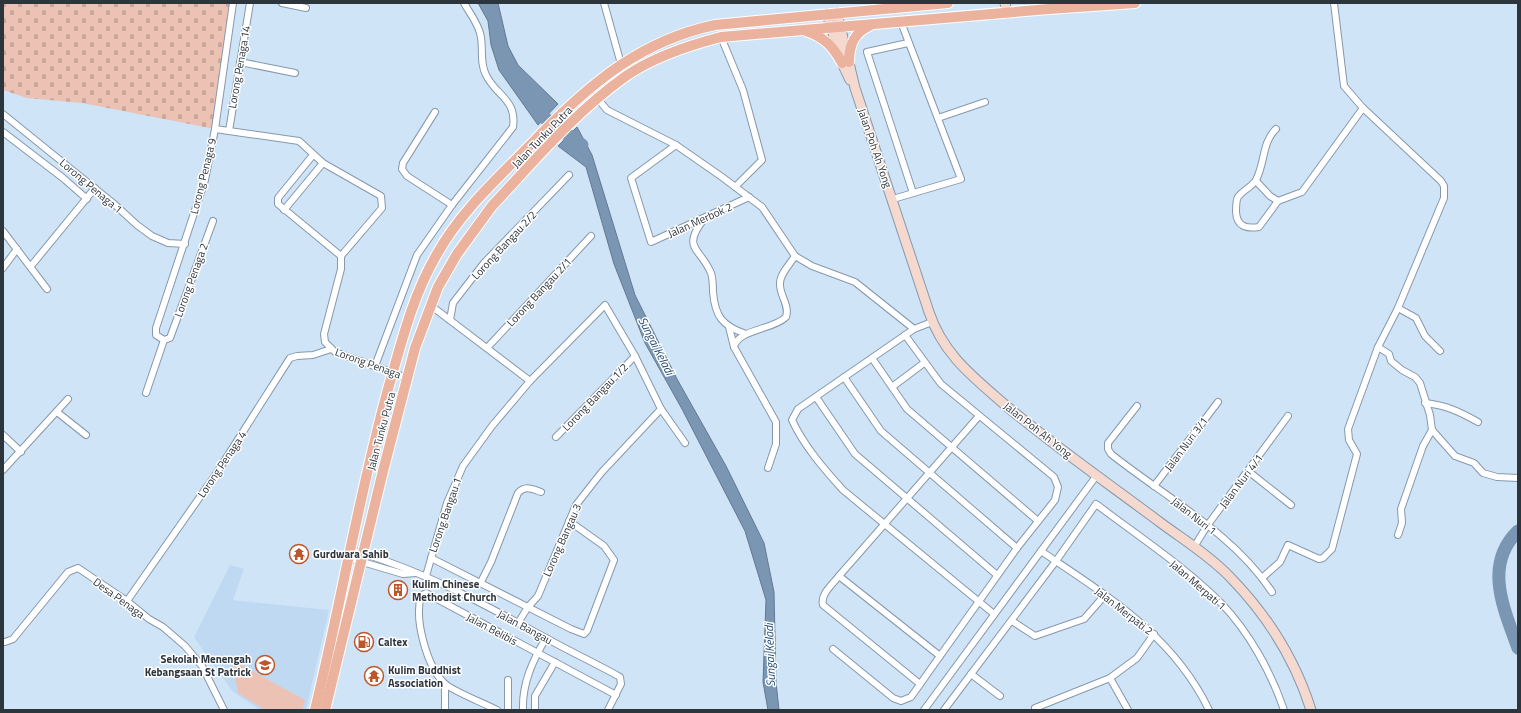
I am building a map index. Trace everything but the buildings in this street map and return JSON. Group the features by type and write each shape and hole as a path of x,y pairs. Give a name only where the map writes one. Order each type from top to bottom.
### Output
{"main road":[{"name":"Jalan Tunku Putra","path":"315,710 374,440 393,373 399,345 413,303 440,248 469,208 566,109 595,83 621,64 667,40 696,29 715,25 948,3"},
{"name":"Jalan Tunku Putra","path":"325,710 407,378 430,305 456,254 470,234 492,206 575,118 626,76 644,66 692,44 721,37 901,22 1006,8 1135,3"},
{"name":"Jalan Poh Ah Yong","path":"832,14 846,62 893,199 932,322 940,339 954,358 969,373 1017,415 1194,547 1229,576 1260,611 1289,655 1311,710"},
{"path":"846,62 849,49 854,38 862,29 873,24"},
{"path":"788,31 806,31 823,38 846,62"}],"street":[{"name":"Lorong Penaga 9","path":"167,339 156,335 156,328 205,180 215,129 233,3"},
{"name":"Lorong Penaga 14","path":"229,131 250,3"},
{"path":"282,3 306,8"},
{"path":"375,366 417,255 452,206 513,127 515,115 509,104 485,73 480,33 464,3"},
{"path":"604,3 621,64"},
{"path":"1262,578 1280,562 1288,545 1319,559 1324,558 1332,549 1357,454 1349,440 1348,429 1378,347 1398,308 1444,198 1444,186 1363,108 1344,86 1334,3"},
{"path":"893,199 961,179 901,22"},
{"path":"721,37 742,90 762,160 735,187"},
{"path":"908,43 867,52 914,193"},
{"path":"240,62 295,73"},
{"path":"598,99 607,110 676,145 762,207 796,256 812,266 855,282 914,329"},
{"path":"938,118 985,102"},
{"path":"1276,129 1266,143 1256,181 1238,197 1236,220 1240,225 1249,228 1259,227 1278,201 1302,192 1363,108"},
{"path":"435,112 402,163 402,169 407,176 452,206"},
{"name":"Lorong Penaga 1","path":"3,114 152,236 168,243 185,244"},
{"path":"215,129 299,141 322,163 381,196 382,208 341,256 278,204 278,198 313,155"},
{"path":"3,132 87,199"},
{"name":"Jalan Merbok 2","path":"676,145 631,178 651,242 749,197"},
{"path":"284,210 322,163"},
{"name":"Lorong Bangau 2/2","path":"450,320 453,303 484,263 569,175"},
{"path":"1256,181 1270,196 1278,201"},
{"path":"31,266 95,188"},
{"path":"704,218 693,232 693,241 711,273 717,314 729,327 746,334"},
{"name":"Lorong Penaga 2","path":"146,393 213,221"},
{"path":"3,231 47,289"},
{"name":"Lorong Bangau 2/1","path":"487,348 591,236"},
{"path":"3,268 17,248"},
{"name":"Lorong Penaga","path":"341,256 341,269 324,334 325,342 331,350 407,378"},
{"path":"734,347 737,340 746,334 778,323 786,317 787,307 779,284 781,277 796,256"},
{"path":"430,305 530,381"},
{"name":"Lorong Bangau 1","path":"426,576 447,503 463,466 492,426 530,381 605,306 635,356"},
{"path":"1398,308 1416,318 1425,336 1440,351"},
{"path":"932,322 914,329 798,409 792,420 798,433 828,474 843,490 994,614"},
{"path":"729,327 734,347 776,422 776,444 768,468"},
{"path":"833,649 893,698 901,701 911,697 997,575 1056,500 1058,487 1054,477 941,384 924,363 905,335"},
{"path":"1378,347 1389,354 1391,361 1402,370 1415,377 1420,383 1425,403 1430,414 1432,430 1455,456 1474,463 1482,473 1497,477 1518,478"},
{"name":"Lorong Penaga 4","path":"127,601 216,474 290,358 313,355 331,350"},
{"path":"635,356 661,410 685,443"},
{"name":"Lorong Bangau 1/2","path":"556,437 635,356"},
{"path":"872,358 907,409 1038,521"},
{"path":"892,387 924,363"},
{"path":"844,377 881,431 929,474 1017,548"},
{"path":"816,397 855,454 997,575"},
{"path":"3,470 68,399"},
{"name":"Jalan Nuri 3/1","path":"1154,486 1218,402"},
{"path":"1425,403 1439,404 1455,409 1478,422"},
{"name":"Jalan Nuri 1","path":"1137,406 1108,443 1108,449 1117,459 1207,526 1262,578 1272,592"},
{"name":"Lorong Bangau 3","path":"518,623 528,607 538,596 576,505 601,473 661,410"},
{"path":"57,412 86,435"},
{"path":"920,684 823,605 824,596 839,576 979,416"},
{"name":"Jalan Nuri 4/1","path":"1194,547 1207,526 1288,416"},
{"path":"1398,535 1402,523 1401,509 1423,446 1432,430"},
{"path":"3,435 21,452"},
{"path":"1248,471 1291,505"},
{"path":"924,710 1097,475"},
{"path":"481,582 491,562 518,493 522,489 528,487 540,492"},
{"name":"Jalan Merpati 1","path":"1056,561 1096,504 1172,562 1221,603 1239,625 1258,653 1284,710"},
{"path":"431,558 579,633 584,634 587,630 614,560 604,546 569,521"},
{"path":"366,541 368,548 376,558"},
{"name":"Jalan Merpati 2","path":"1041,551 1131,614 1154,634 1194,680 1209,710"},
{"name":"Jalan Bangau","path":"350,554 376,558 405,567 426,576 518,623 620,677 622,680 618,692"},
{"path":"362,557 375,565 403,574 416,573"},
{"path":"944,710 1056,561"},
{"path":"358,573 367,566 375,565"},
{"name":"Desa Penaga","path":"4,642 13,639 68,572 75,568 127,601 149,619 164,627 185,646 202,666 224,710"},
{"path":"839,576 940,656"},
{"name":"Jalan Belibis","path":"445,684 436,673 421,634 419,605 421,596 426,594 555,662 618,692"},
{"path":"1012,620 1035,636 1084,619 1105,595"},
{"path":"1035,708 1110,678 1137,658 1154,634"},
{"path":"523,710 525,682 546,638"},
{"path":"535,710 535,696 555,662"},
{"path":"971,674 1000,696"},
{"path":"1110,678 1128,710"},
{"path":"508,680 508,710"},
{"path":"445,710 445,684 497,710"},
{"path":"608,710 618,692"}],"shaded area":[{"name":"Sekolah Menengah Kebangsaan St Patrick","path":"230,565 244,569 233,600 329,610 306,710 260,710 233,692 194,637"}],"green space":[{"path":"3,3 233,3 215,129 82,103 27,98 3,90"},
{"path":"232,660 305,700 302,710 265,710 238,693"}],"water":[{"path":"478,3 498,3 508,46 518,65 558,104 538,125 499,70 491,45 488,21"},
{"path":"577,127 592,155 635,295 677,379 726,466 764,543 774,592 776,682 779,710 768,710 763,682 766,600 745,531 682,409 645,343 614,264 586,167 558,146"}],"waterway":[{"name":"Sungai Keladi","path":"535,104 539,114 582,145"},
{"path":"1518,531 1507,544 1501,558 1499,573 1503,603 1518,648"}],"place":[{"name":"Gurdwara Sahib","path":"299,554"},
{"name":"Kulim Chinese Methodist Church","path":"398,590"},
{"name":"Caltex","path":"364,642"},
{"name":"Sekolah Menengah Kebangsaan St Patrick","path":"265,665"},
{"name":"Kulim Buddhist Association","path":"374,676"}]}
